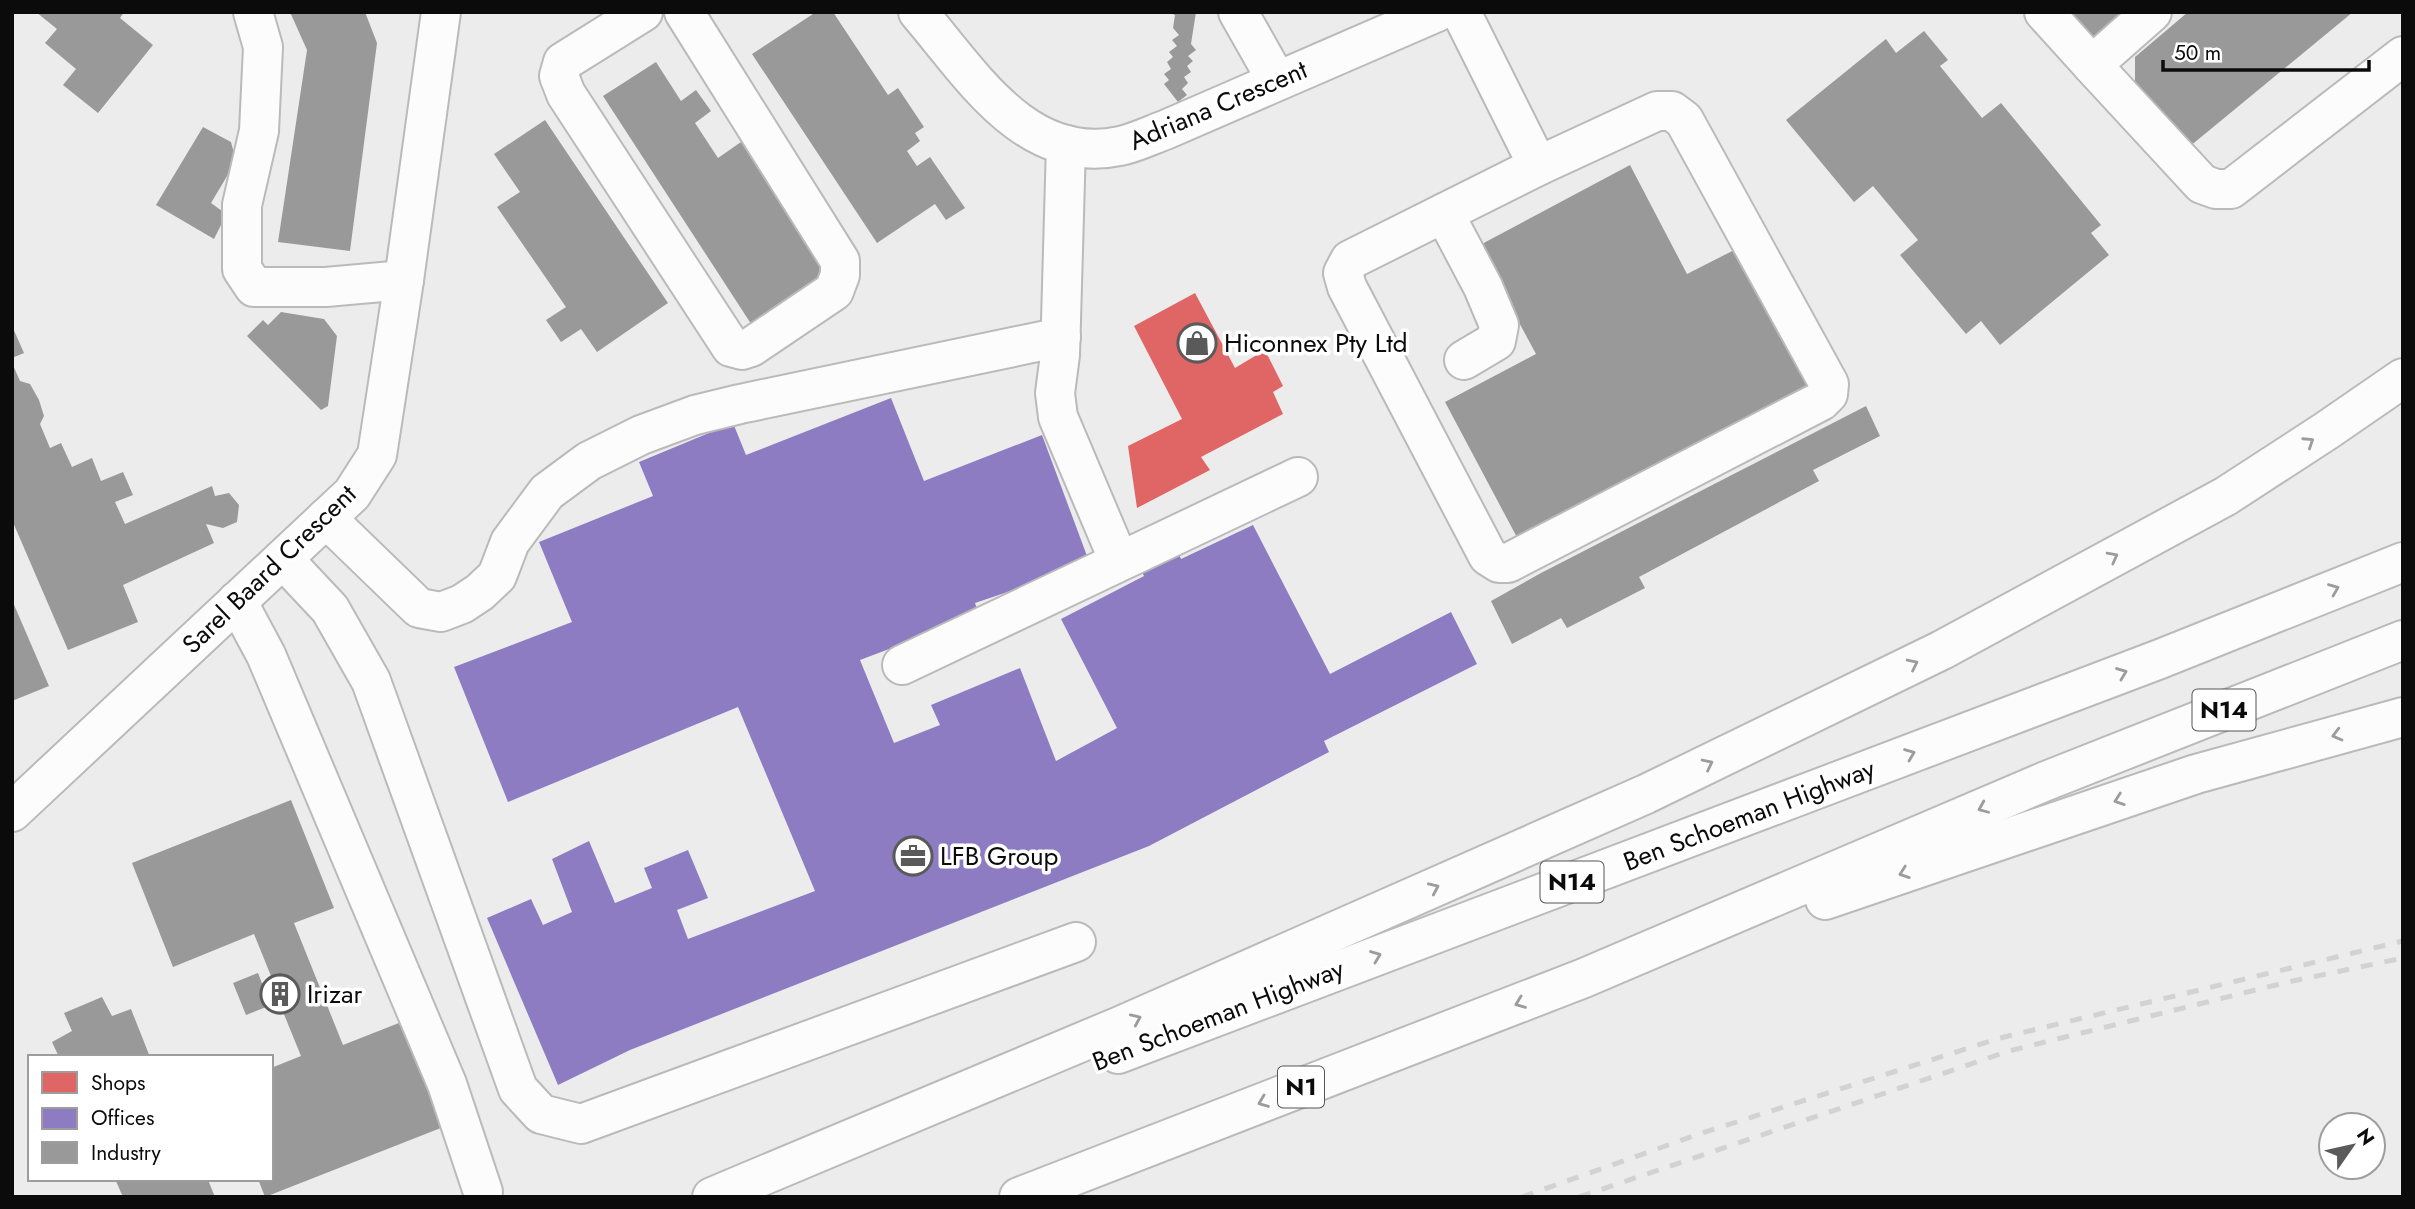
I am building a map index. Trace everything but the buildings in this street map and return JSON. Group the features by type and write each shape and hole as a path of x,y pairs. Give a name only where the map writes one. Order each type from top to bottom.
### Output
{"main road":[{"path":"253,12 263,47 259,131 242,205 242,270 254,287 326,287 404,280"},
{"path":"416,12 432,71"},
{"name":"Sarel Baard Crescent","path":"12,812 352,494 377,455 441,12"},
{"path":"643,12 563,62 559,76 566,94 731,347 742,350 834,291 840,275 839,261 684,12"},
{"name":"Adriana Crescent","path":"918,12 989,96 1020,125 1051,142 1087,149 1121,146 1166,130 1437,12"},
{"path":"1238,12 1277,82"},
{"path":"1461,12 1538,166"},
{"path":"2044,12 2202,184 2216,189 2231,189 2403,55"},
{"path":"2092,65 2152,12"},
{"path":"1657,111 1672,111 1684,120 1829,384 1828,394 1821,401 1508,563 1499,563 1488,556 1347,287 1343,273 1350,260 1538,166 1657,111"},
{"path":"1066,145 1061,337 1055,393 1058,417 1119,561"},
{"path":"1444,213 1483,287 1499,325 1496,341 1464,360"},
{"path":"326,518 419,608 441,612 463,604 497,576 510,542 547,492 589,461 641,435 695,415 740,404 1061,337"},
{"path":"712,1197 1132,1021 1696,770 1942,650 2226,496 2403,378"},
{"path":"902,665 1298,477"},
{"path":"283,559 330,609 371,681 518,1089 541,1114 581,1124 1076,942"},
{"name":"Ben Schoeman Highway","path":"740,1197 2160,659 2403,562"},
{"path":"237,601 266,655 447,1084 483,1192"},
{"name":"N14","path":"1584,978 2046,781 2403,640"},
{"path":"2046,781 2273,716 2403,668"},
{"path":"1584,978 2196,774 2403,717"},
{"name":"N1","path":"1018,1197 1584,978"}],"railway":[{"path":"1522,1197 1702,1133 2000,1038 2403,941"},
{"path":"1579,1197 2009,1051 2288,982 2403,958"}],"place":[{"name":"Hiconnex Pty Ltd","path":"1197,343"},
{"name":"LFB Group","path":"913,856"},
{"name":"Irizar","path":"280,994"}]}
